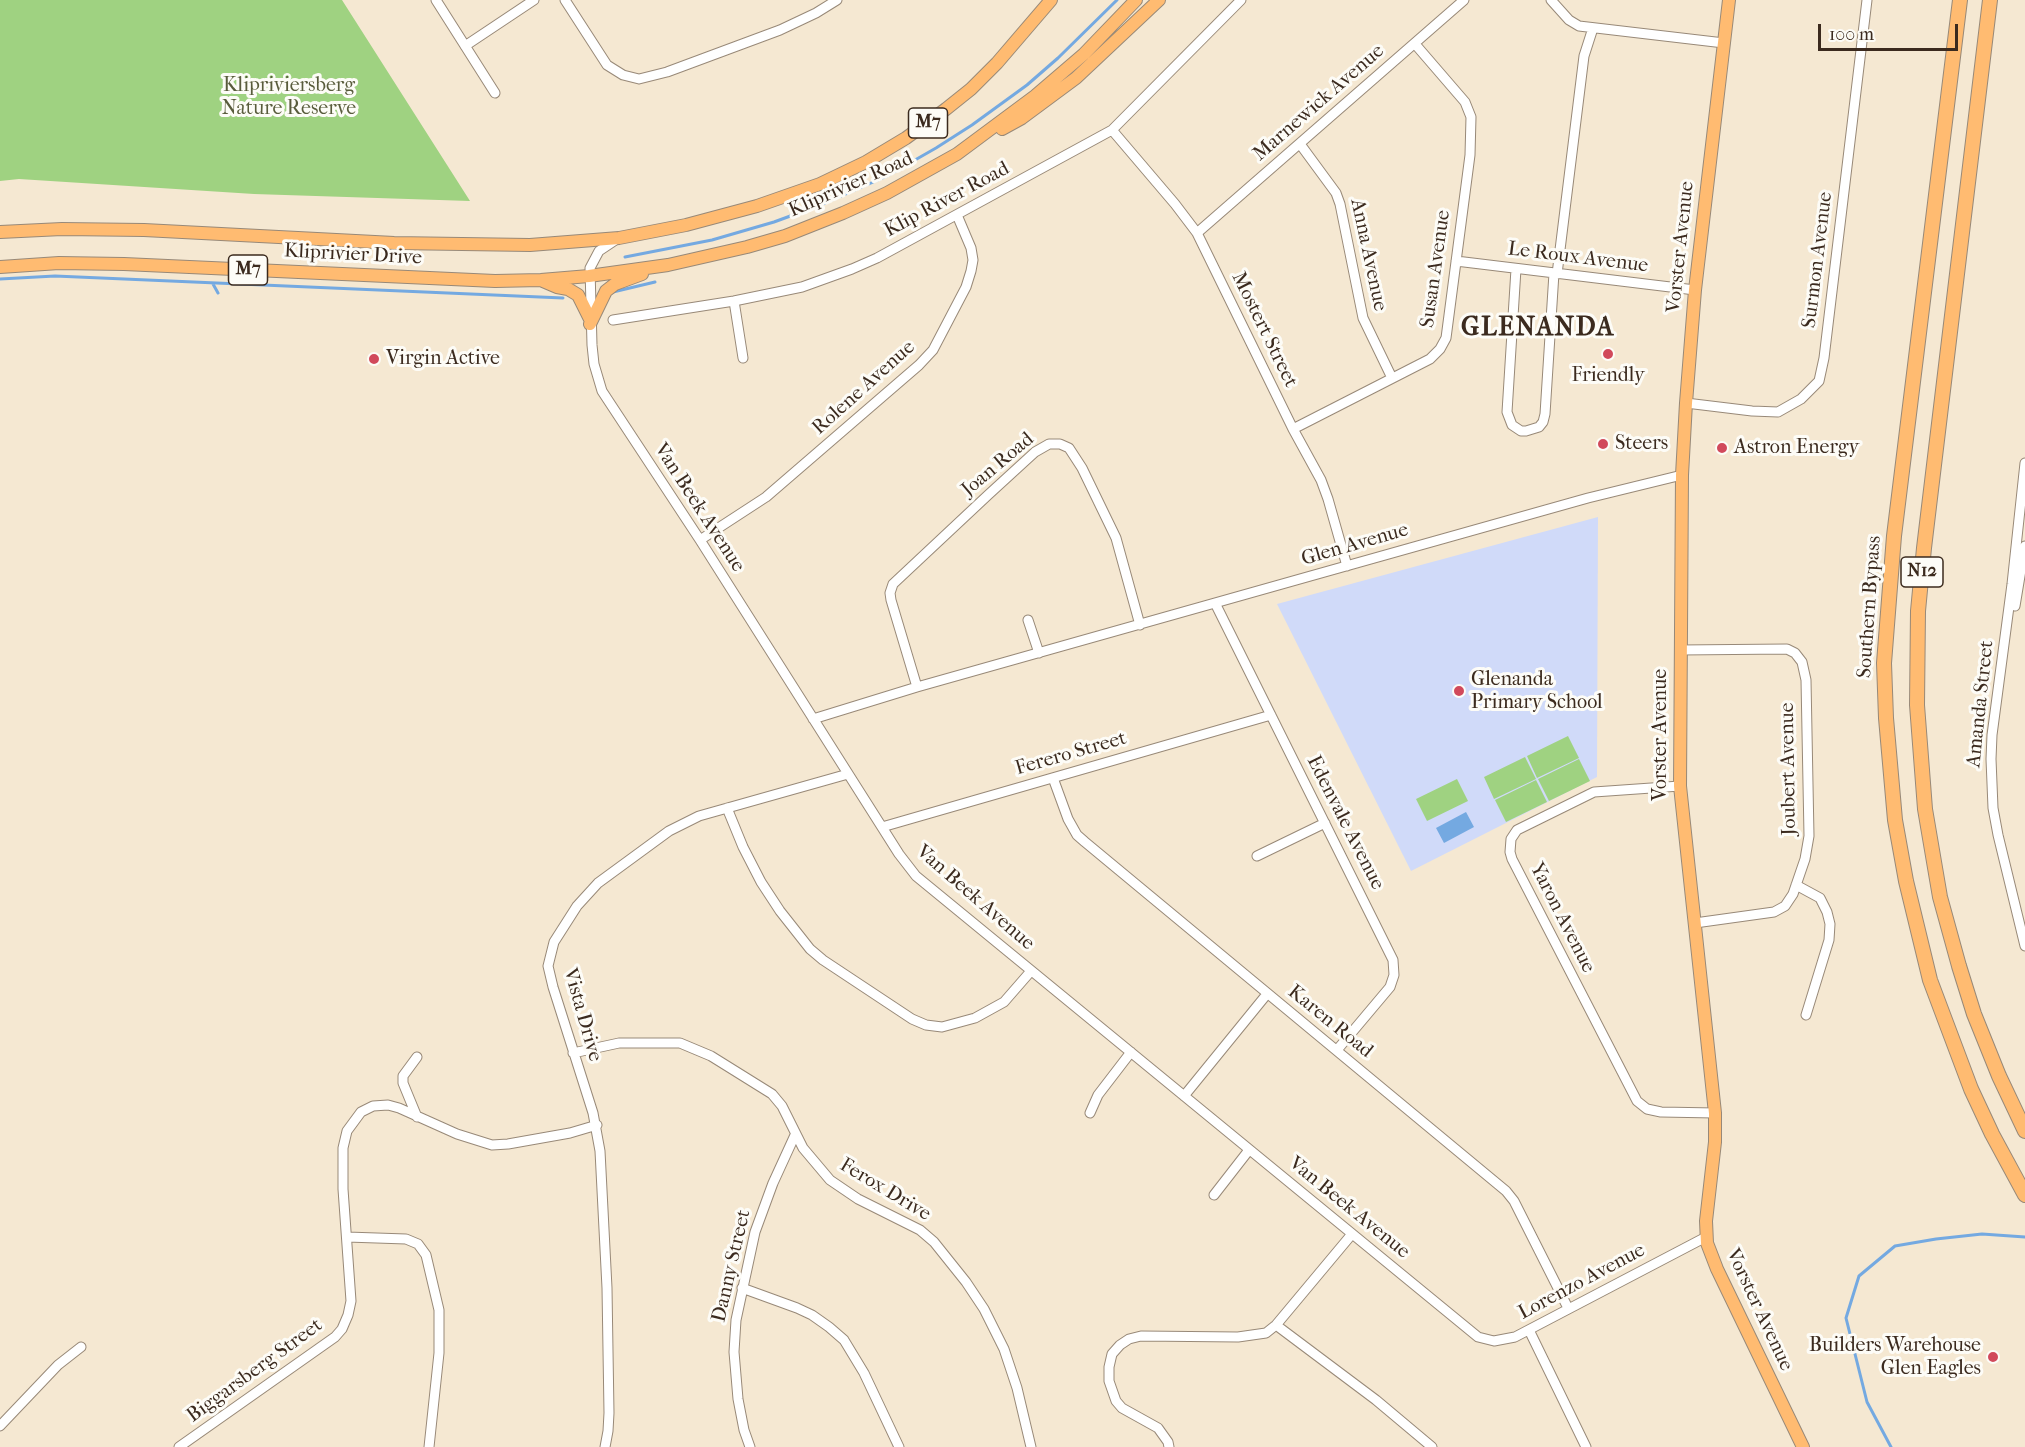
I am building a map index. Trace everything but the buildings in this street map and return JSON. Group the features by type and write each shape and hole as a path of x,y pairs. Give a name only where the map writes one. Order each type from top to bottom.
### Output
{"highway":[{"name":"Southern Bypass","path":"1958,0 1891,563 1884,663 1886,718 1895,820 1906,881 1930,980 1971,1089 2025,1195"},
{"name":"N12","path":"1990,0 1924,548 1918,610 1917,705 1925,809 1940,897 1974,1014 1999,1076 2025,1131"}],"main road":[{"path":"1018,39 1042,0"},
{"name":"Kliprivier Road","path":"619,238 686,225 757,206 820,183 866,162 906,138 946,109 998,63 1051,0"},
{"name":"Kliprivier Road","path":"668,265 747,248 785,236 843,213 929,171 981,137 1035,96 1084,54 1136,0"},
{"path":"981,137 1005,128 1055,94 1105,52 1158,0"},
{"name":"Vorster Avenue","path":"1730,0 1695,290 1686,403 1682,474 1680,786 1715,1113 1706,1238 1717,1269 1803,1447"},
{"name":"Kliprivier Drive","path":"0,232 62,229 144,230 480,246 540,245 619,238"},
{"name":"Kliprivier Drive","path":"0,267 58,263 113,264 495,281 589,276 668,265"},
{"path":"590,321 602,296 610,287 668,265"},
{"path":"540,280 568,289 578,295 590,321"}],"street":[{"path":"436,0 495,93"},
{"path":"465,46 534,0"},
{"path":"565,0 607,65 617,73 639,79 668,72 780,30 837,0"},
{"name":"Klip River Road","path":"613,320 734,301 802,287 831,278 877,258 1112,130 1241,0"},
{"name":"Marnewick Avenue","path":"1197,233 1464,0"},
{"path":"1551,0 1573,23 1593,28 1724,43"},
{"name":"Surmon Avenue","path":"1686,403 1778,412 1801,399 1819,381 1826,347 1867,0"},
{"path":"1516,268 1507,412 1512,425 1521,431 1539,427 1544,419 1548,394 1555,273 1584,56 1593,28"},
{"name":"Susan Avenue","path":"1293,429 1430,359 1443,343 1449,321 1470,155 1471,117 1465,102 1415,44"},
{"name":"Mostert Street","path":"1112,130 1197,233 1324,488 1347,566"},
{"name":"Anna Avenue","path":"1300,144 1336,193 1363,318 1392,378"},
{"name":"Rolene Avenue","path":"700,540 766,497 919,365 933,350 966,287 971,272 973,260 971,248 957,215"},
{"name":"Van Beek Avenue","path":"619,238 599,251 592,263 589,276 594,364 602,391 700,540 904,862 916,876 1472,1333"},
{"name":"Le Roux Avenue","path":"1456,261 1695,290"},
{"path":"734,301 743,358"},
{"name":"Joan Road","path":"917,687 891,600 890,593 893,584 1035,452 1049,444 1060,444 1069,448 1082,468 1116,538 1140,625"},
{"name":"Amanda Street","path":"2025,463 2021,549 1992,735 1991,770 1993,808 2005,871 2025,946"},
{"name":"Glen Avenue","path":"813,718 1588,498 1682,474"},
{"name":"Edenvale Avenue","path":"1215,603 1390,951 1394,967 1390,987 1337,1050"},
{"path":"1028,620 1039,653"},
{"name":"Amanda Street","path":"2007,644 1996,781 2002,831 2025,931"},
{"name":"Joubert Avenue","path":"1680,650 1783,648 1792,651 1802,662 1806,680 1809,836 1808,848 1789,902 1774,912 1695,923"},
{"name":"Ferero Street","path":"882,827 1271,715"},
{"name":"Vista Drive","path":"605,1447 609,1413 607,1288 600,1151 597,1125 560,1014 548,966 550,953 561,928 583,898 598,883 660,836 687,821 848,774"},
{"name":"Karen Road","path":"1053,778 1068,819 1077,836 1506,1191 1514,1201 1568,1308"},
{"name":"Yaron Avenue","path":"1680,786 1594,792 1517,830 1511,839 1510,852 1637,1101 1647,1109 1661,1112 1715,1113"},
{"path":"728,808 756,874 804,942 823,960 912,1019 934,1027 950,1026 975,1018 1004,1002 1032,971"},
{"path":"1257,856 1325,823"},
{"path":"1796,885 1820,898 1830,924 1829,940 1806,1015"},
{"path":"1184,1096 1268,994"},
{"name":"Ferox Drive","path":"573,1053 619,1043 662,1042 688,1045 730,1067 772,1094 782,1106 795,1135 811,1159 830,1180 858,1199 920,1230 934,1242 966,1282 984,1309 1004,1349 1017,1388 1031,1447"},
{"path":"1090,1113 1103,1087 1131,1052"},
{"path":"417,1057 403,1076 403,1083 417,1117 457,1134 492,1145 508,1144 597,1125"},
{"name":"Biggarsberg Street","path":"179,1447 335,1337 342,1329 351,1301 343,1189 344,1140 353,1121 361,1112 373,1106 388,1105 417,1117"},
{"name":"Danny Street","path":"750,1447 738,1399 734,1352 736,1320 755,1232 773,1183 795,1135"},
{"path":"1214,1195 1249,1150"},
{"path":"1168,1447 1168,1442 1158,1428 1122,1408 1116,1401 1109,1381 1112,1354 1129,1339 1141,1336 1254,1336 1266,1333 1276,1325 1352,1234"},
{"path":"347,1237 406,1239 418,1244 426,1255 439,1310 439,1353 429,1447"},
{"name":"Lorenzo Avenue","path":"1472,1333 1483,1339 1500,1341 1515,1337 1706,1238"},
{"path":"742,1288 812,1315 844,1340 864,1373 898,1447"},
{"path":"1276,1325 1376,1400 1431,1447"},
{"path":"1529,1330 1586,1447"},
{"path":"0,1426 58,1365 81,1347"}],"shaded area":[{"name":"Glenanda Primary School","path":"1598,517 1597,777 1411,871 1277,604"}],"green space":[{"name":"Klipriviersberg Nature Reserve","path":"0,0 342,0 470,201 254,194 19,179 0,181"},
{"path":"1568,736 1579,758 1537,778 1527,756"},
{"path":"1525,757 1536,779 1494,799 1484,777"},
{"path":"1579,759 1590,781 1549,801 1538,779"},
{"path":"1457,779 1468,801 1427,821 1416,799"},
{"path":"1536,780 1547,802 1506,822 1495,800"}],"water":[{"path":"1466,812 1474,827 1444,843 1436,828"}],"waterway":[{"path":"625,257 712,240 774,222 823,204 887,176 972,125 1027,85 1117,0"},
{"path":"0,279 55,276 563,298"},
{"path":"613,292 655,282"},
{"path":"213,284 218,293"},
{"path":"1891,1447 1867,1402 1846,1318 1859,1276 1895,1246 1982,1234 2025,1237"}],"place":[{"name":"Friendly","path":"1608,354"},
{"name":"Virgin Active","path":"374,359"},
{"name":"Steers","path":"1603,444"},
{"name":"Astron Energy","path":"1722,448"},
{"name":"Glenanda Primary School","path":"1459,691"},
{"name":"Builders Warehouse Glen Eagles","path":"1993,1357"}],"district":[{"name":"GLENANDA","path":"1538,329"}]}
